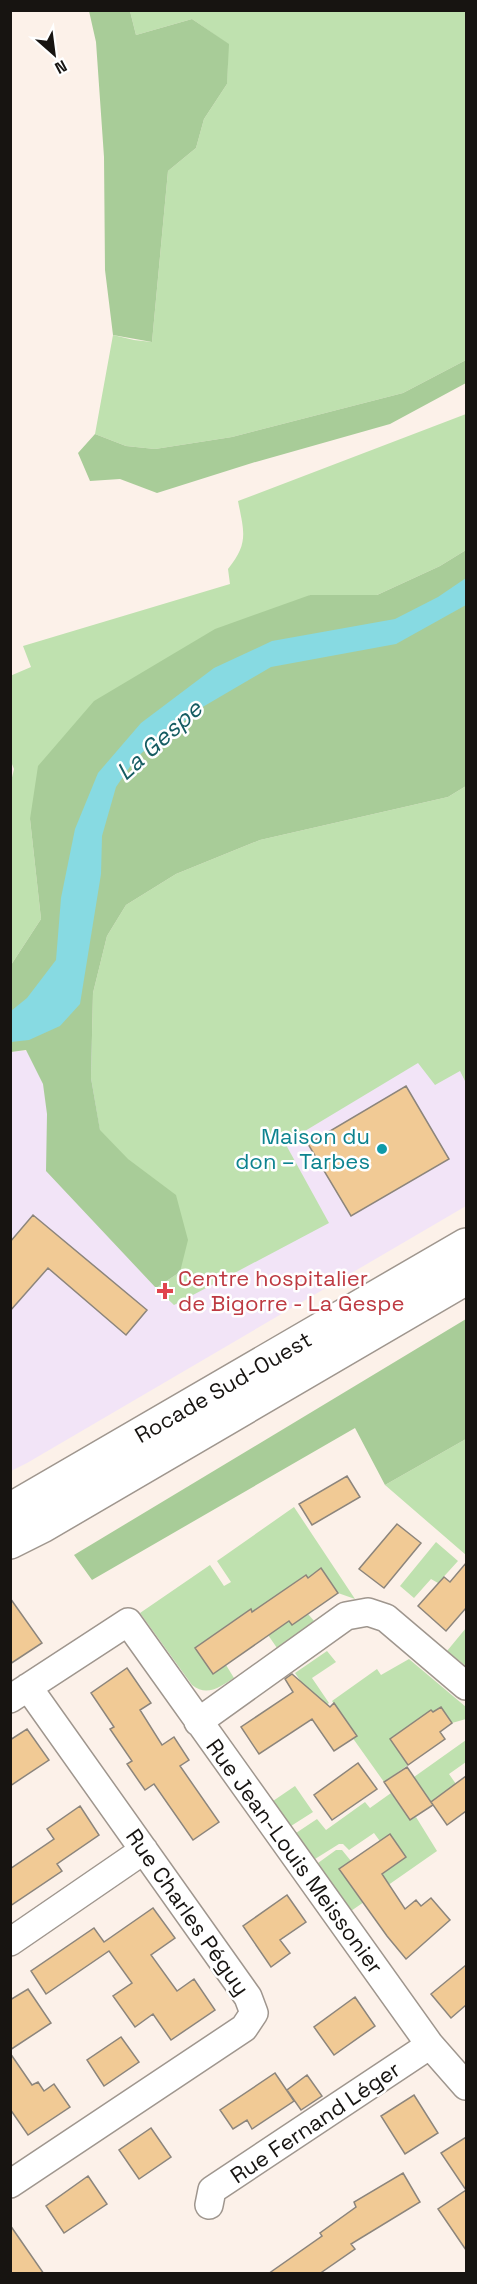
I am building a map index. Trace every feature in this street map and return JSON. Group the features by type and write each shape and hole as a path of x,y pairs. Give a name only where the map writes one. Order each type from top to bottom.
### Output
{"main road":[{"name":"Rocade Sud-Ouest","path":"10,1510 466,1245"},
{"name":"Rocade Sud-Ouest","path":"10,1542 42,1526 466,1278"}],"street":[{"path":"198,1722 346,1616 368,1612 386,1618 466,1686"},
{"name":"Rue Jean-Louis Meissonier","path":"20,1693 128,1622 430,2045 466,2086"},
{"name":"Rue Charles Péguy","path":"10,2184 244,2028 254,2013 248,1997 144,1850 20,1693"},
{"path":"10,1942 144,1850"},
{"name":"Rue Fernand Léger","path":"209,2205 212,2190 430,2045"}],"shaded area":[{"name":"Centre hospitalier de Bigorre - La Gespe","path":"466,986 466,1206 11,1471 10,1052 58,1048"}],"green space":[{"path":"89,11 130,11 136,35 192,19 229,44 227,84 204,119 196,148 168,171 152,342 113,335 105,270 104,157 96,42"},
{"path":"130,11 466,11 466,360 403,393 232,437 155,449 126,446 95,434 113,335 152,342 168,171 196,148 204,119 227,84 228,44 192,19 136,35"},
{"path":"466,360 466,383 390,424 157,493 120,479 90,481 78,453 95,434 126,446 155,449 232,437 403,393"},
{"path":"466,414 466,550 440,566 377,595 310,595 30,819 41,919 11,965 10,786 14,769 10,759 10,676 31,667 23,646 230,584 228,569 239,552 243,537 238,501"},
{"path":"466,550 466,786 448,797 260,840 176,874 126,905 107,936 93,993 91,1078 100,1130 128,1159 176,1195 188,1240 180,1272 156,1288 46,1171 47,1114 43,1084 26,1050 11,1052 11,965 41,919 30,819 38,766 94,701 215,629 310,595 377,595 440,566"},
{"path":"466,786 466,1083 460,1071 435,1085 418,1063 285,1143 329,1223 174,1305 156,1288 180,1272 127,1159 100,1131 91,1078 93,993 107,936 126,905 176,874 260,840 448,797"},
{"path":"466,1319 466,1439 385,1485 355,1428 92,1580 74,1555"},
{"path":"466,1439 466,1555 385,1485"},
{"path":"294,1507 355,1599 338,1593 321,1569 308,1578 305,1575 273,1598 292,1625 308,1614 315,1622 277,1648 253,1613 233,1621 195,1648 214,1673 226,1665 234,1678 213,1689 198,1689 192,1685 140,1613 210,1565 224,1586 231,1582 217,1561"},
{"path":"436,1542 458,1561 438,1583 431,1579 414,1598 400,1586"},
{"path":"466,1628 466,1666 447,1651"},
{"path":"327,1651 336,1662 312,1678 329,1703 320,1709 295,1673"},
{"path":"409,1659 466,1707 466,1719 452,1723 441,1707 390,1739 408,1765 384,1782 347,1730 351,1727 332,1701 377,1669 381,1675"},
{"path":"466,1740 466,1762 449,1774 456,1784 431,1802 414,1777"},
{"path":"295,1786 313,1812 291,1826 273,1801"},
{"path":"391,1793 410,1820 416,1817 437,1851 351,1911 318,1863 336,1850 342,1850 351,1861 340,1870 356,1893 406,1857 392,1837 382,1844 374,1833 349,1850 343,1844 339,1844 315,1859 296,1833 317,1819 326,1830 365,1802 370,1808"}],"water":[{"path":"466,578 466,605 396,644 271,667 177,722 136,758 116,787 102,836 101,874 80,1004 60,1026 29,1040 11,1042 11,1011 27,998 56,960 61,898 75,829 98,773 141,723 214,668 272,641 395,619 438,597"}],"building":[{"name":"Maison du don – Tarbes","path":"406,1086 449,1159 351,1216 308,1144"},
{"path":"33,1215 147,1310 126,1335 48,1268 10,1311 10,1242"},
{"path":"347,1476 360,1497 312,1525 299,1504"},
{"path":"397,1524 421,1543 384,1588 359,1569"},
{"path":"466,1563 466,1608 446,1631 418,1606 444,1577 450,1582"},
{"path":"321,1568 338,1593 292,1625 289,1621 213,1674 195,1648 251,1609 252,1612 306,1575 308,1578"},
{"path":"10,1598 42,1643 10,1664"},
{"path":"127,1668 151,1703 140,1710 162,1745 174,1737 189,1760 180,1766 219,1822 193,1840 154,1784 145,1790 127,1764 132,1761 110,1729 114,1727 91,1693"},
{"path":"292,1674 330,1707 334,1703 357,1736 334,1751 312,1719 259,1754 241,1727 293,1692 285,1679"},
{"path":"441,1707 452,1723 440,1732 445,1739 408,1765 390,1739 431,1710 433,1712"},
{"path":"27,1729 49,1760 10,1786 10,1740"},
{"path":"358,1763 377,1789 332,1820 314,1795"},
{"path":"407,1767 433,1805 410,1820 384,1782"},
{"path":"466,1776 466,1811 447,1825 431,1802"},
{"path":"80,1806 99,1835 57,1864 62,1871 10,1906 10,1869 54,1839 47,1829"},
{"path":"390,1834 406,1857 382,1874 405,1909 416,1900 421,1906 431,1898 450,1920 406,1959 339,1869"},
{"path":"287,1895 306,1922 280,1940 290,1953 271,1967 243,1926"},
{"path":"153,1908 175,1938 151,1955 177,1991 194,1979 215,2010 171,2040 153,2014 135,2027 113,1996 132,1983 109,1951 46,1994 31,1971 94,1928 104,1942"},
{"path":"466,1965 466,2005 451,2018 431,1994"},
{"path":"28,1989 51,2023 10,2050 10,2000"},
{"path":"355,1997 375,2026 334,2055 314,2027"},
{"path":"121,2037 139,2062 104,2086 87,2060"},
{"path":"10,2053 32,2085 38,2082 44,2091 54,2084 70,2107 28,2135 10,2109"},
{"path":"275,2073 294,2101 252,2129 247,2120 233,2129 220,2110"},
{"path":"307,2075 322,2096 301,2110 287,2090"},
{"path":"414,2095 438,2133 405,2154 381,2116"},
{"path":"151,2128 171,2157 139,2179 119,2150"},
{"path":"466,2137 466,2190 441,2153"},
{"path":"403,2173 420,2202 351,2244 355,2249 319,2274 268,2274 322,2236 320,2233 356,2207 354,2202"},
{"path":"88,2176 107,2204 64,2233 46,2206"},
{"path":"466,2190 466,2250 438,2209"},
{"path":"10,2225 44,2274 10,2274"}],"waterway":[{"name":"La Gespe","path":"164,733 184,716"}],"place":[{"name":"Maison du don – Tarbes","path":"382,1149"},
{"name":"Centre hospitalier de Bigorre - La Gespe","path":"165,1291"}]}
